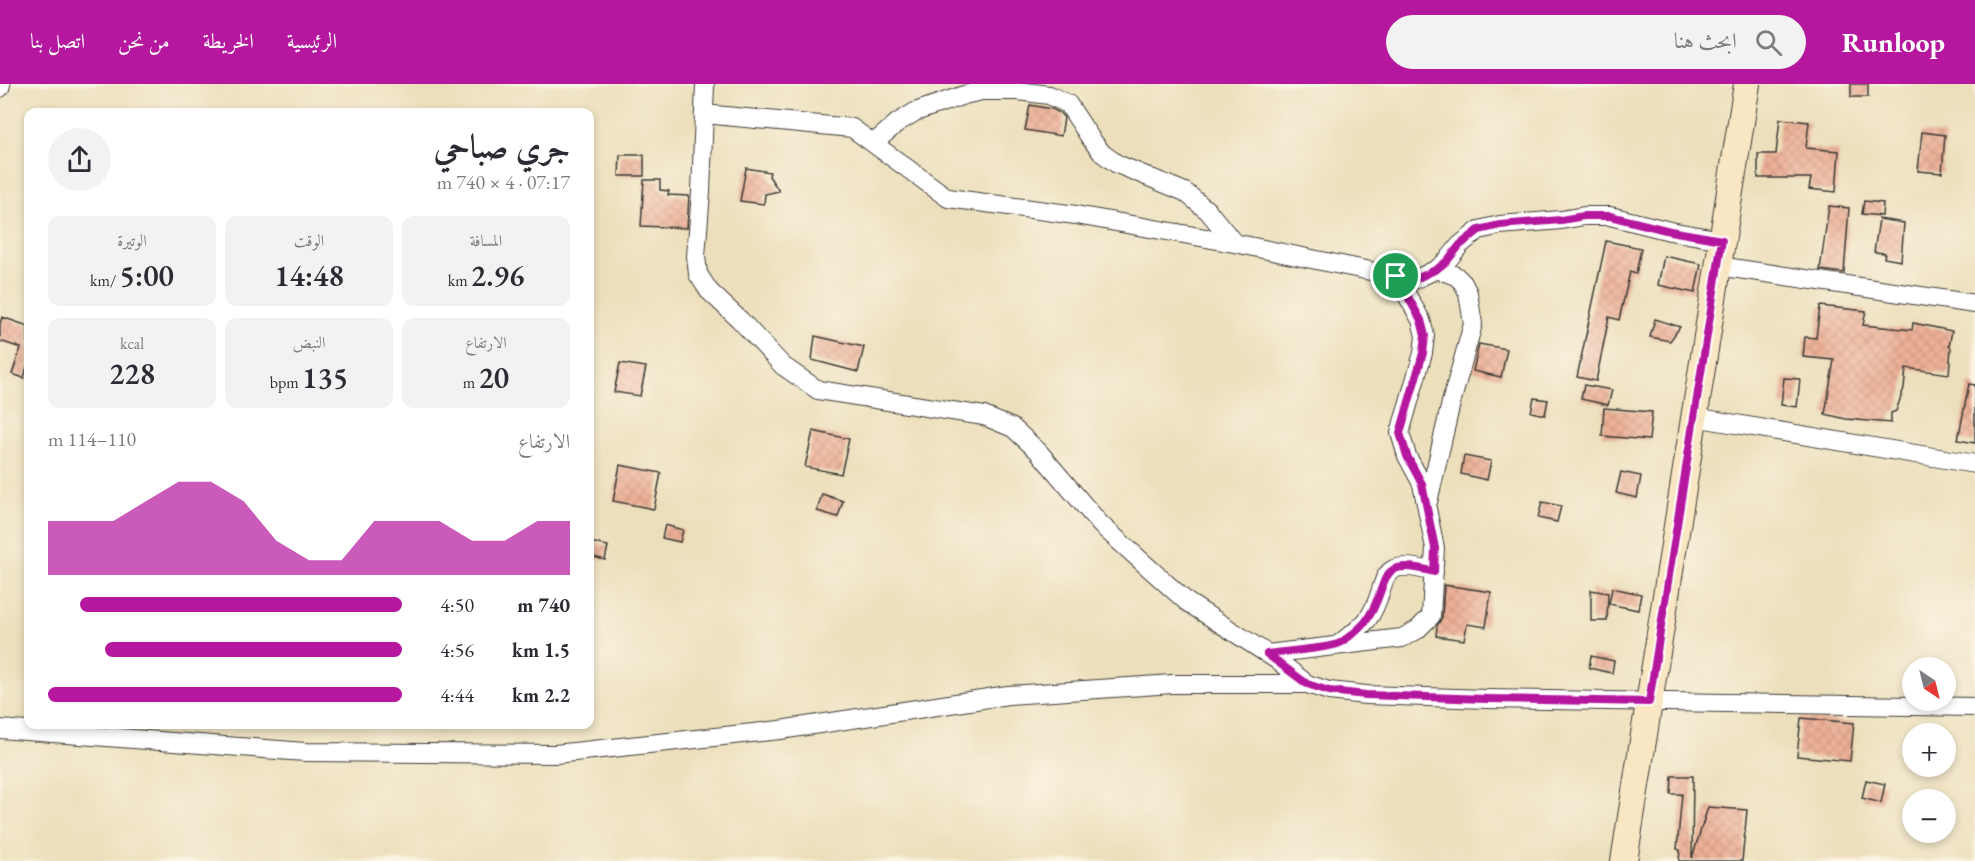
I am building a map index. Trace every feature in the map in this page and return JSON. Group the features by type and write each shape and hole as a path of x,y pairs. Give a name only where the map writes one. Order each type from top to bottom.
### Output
{"street":[{"path":"705,84 696,256 698,274 709,291 783,366 818,390 984,416 1013,428 1038,451 1100,524 1187,602 1267,654 1307,684"},
{"path":"1624,861 1747,84"},
{"path":"874,143 897,123 915,112 964,95 982,91 1018,91 1049,95 1068,104 1090,139 1102,153 1117,164 1185,192 1208,211 1234,243"},
{"path":"704,114 852,128 948,198 1076,215 1234,243 1414,280 1437,269 1460,245 1479,230 1500,225 1584,216 1610,216 1670,231 1722,240"},
{"path":"1718,266 1975,304"},
{"path":"1427,507 1451,403 1473,324 1468,292 1456,276 1437,269"},
{"path":"1267,654 1402,638 1417,630 1431,616 1435,548 1422,484 1407,456 1400,433 1423,353 1425,336 1421,320 1396,276"},
{"path":"1694,417 1975,464"},
{"path":"1338,645 1366,621 1386,575 1393,569 1416,567 1434,572"},
{"path":"0,729 305,752 555,754 780,730 1008,695 1173,684 1307,684 1329,691 1366,695 1499,700 1975,707"}],"building":[{"path":"1851,84 1868,84 1868,97 1851,97"},
{"path":"1030,105 1052,109 1060,113 1064,118 1061,136 1025,130"},
{"path":"1780,119 1809,122 1806,148 1839,151 1836,192 1809,189 1811,178 1758,178 1758,154 1776,154"},
{"path":"1922,132 1945,135 1942,173 1918,171"},
{"path":"620,155 644,155 644,176 619,176"},
{"path":"746,168 770,172 769,176 779,191 765,194 764,204 740,201"},
{"path":"644,180 660,180 660,190 669,191 668,195 689,196 687,228 641,226"},
{"path":"1864,201 1883,203 1882,216 1862,214"},
{"path":"1829,206 1849,208 1844,273 1820,270"},
{"path":"1879,219 1904,223 1901,261 1884,258 1885,253 1874,252"},
{"path":"1606,241 1641,248 1636,274 1630,272 1619,320 1609,317 1596,381 1577,377"},
{"path":"1664,256 1701,264 1695,293 1658,285"},
{"path":"1820,306 1866,311 1863,325 1912,330 1913,323 1952,331 1949,346 1951,348 1949,374 1906,368 1904,388 1896,411 1891,413 1891,423 1846,419 1825,414 1834,360 1803,357 1805,337 1816,338"},
{"path":"2,317 24,325 24,378 12,374 21,348 0,341"},
{"path":"1655,319 1680,327 1670,341 1650,337"},
{"path":"815,336 864,347 858,372 812,360"},
{"path":"1479,344 1507,349 1501,377 1473,371"},
{"path":"620,363 646,367 640,396 614,392"},
{"path":"1784,378 1800,379 1797,407 1781,405"},
{"path":"1969,384 1975,385 1975,443 1958,440"},
{"path":"1584,385 1612,390 1608,405 1581,399"},
{"path":"1534,398 1548,400 1545,415 1531,412"},
{"path":"1604,408 1652,412 1649,440 1602,436"},
{"path":"813,431 849,439 841,474 805,467"},
{"path":"1464,456 1491,461 1487,480 1461,474"},
{"path":"620,465 661,473 654,509 613,501"},
{"path":"1621,472 1641,476 1637,498 1616,493"},
{"path":"822,494 843,501 838,517 817,511"},
{"path":"1542,502 1561,506 1557,522 1538,518"},
{"path":"665,525 683,530 680,542 662,538"},
{"path":"594,543 608,546 605,560 594,557"},
{"path":"1444,585 1491,592 1486,627 1467,624 1464,640 1436,636 1437,626 1442,617"},
{"path":"1612,588 1641,594 1638,610 1609,604"},
{"path":"1591,590 1608,593 1607,621 1591,621"},
{"path":"1591,656 1614,661 1612,673 1589,668"},
{"path":"1801,718 1854,723 1850,761 1797,756"},
{"path":"1672,776 1693,776 1692,858 1708,807 1747,810 1742,861 1679,861 1680,850 1677,849 1682,794 1671,794"},
{"path":"1866,780 1885,784 1881,803 1862,798"}],"route":[{"path":"1584,216 1610,216 1670,231 1722,240 1649,702 1366,695 1329,691 1307,684 1267,654 1338,645 1366,621 1372,612 1383,580 1393,569 1416,567 1434,572 1435,548 1422,484 1407,456 1400,433 1423,353 1425,336 1421,320 1396,276 1414,280 1437,269 1460,245 1479,230 1526,222 1584,216"}]}
